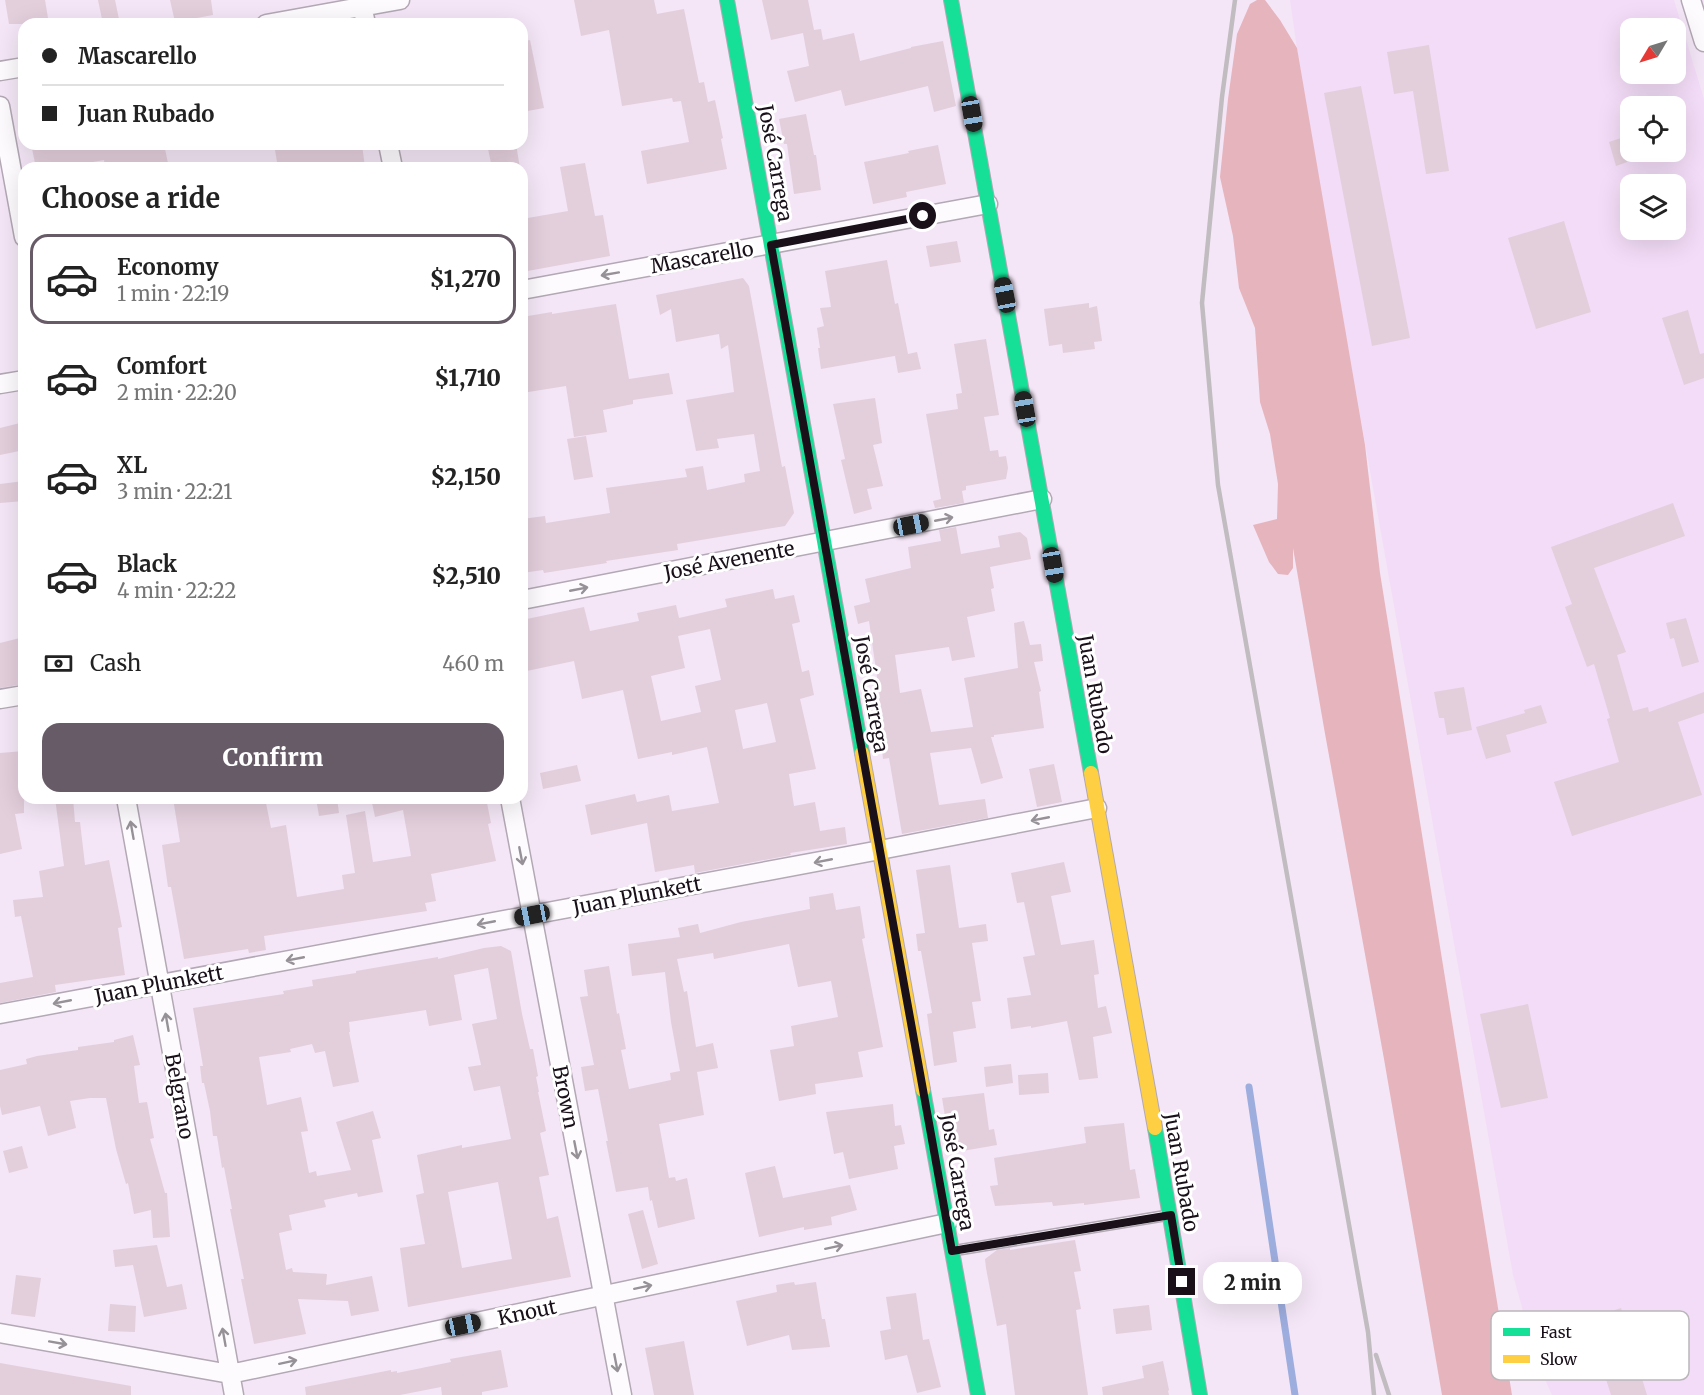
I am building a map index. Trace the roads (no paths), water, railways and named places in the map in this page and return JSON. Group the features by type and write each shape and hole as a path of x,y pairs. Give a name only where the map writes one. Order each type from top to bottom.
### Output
{"main road":[{"name":"José Carrega","path":"727,0 978,1395"},
{"name":"Juan Rubado","path":"951,0 1171,1215 1200,1395"}],"street":[{"path":"308,18 363,10 400,0"},
{"path":"1691,0 1704,42"},
{"path":"0,72 18,68"},
{"path":"0,106 18,204"},
{"name":"Mascarello","path":"528,289 988,204"},
{"path":"0,384 18,381"},
{"name":"José Avenente","path":"528,599 1042,499"},
{"path":"0,699 18,696"},
{"name":"Belgrano","path":"127,804 234,1395"},
{"name":"Brown","path":"511,804 622,1395"},
{"name":"Juan Plunkett","path":"0,1014 1097,808"},
{"name":"Knout","path":"0,1333 230,1374 947,1223"}],"lane":[{"path":"952,1251 1171,1215"}],"waterway":[{"path":"1249,1087 1295,1395"}],"railway":[{"path":"1235,0 1222,97 1202,303 1218,485 1368,1332 1374,1395"},
{"path":"1376,1355 1389,1395"}]}
